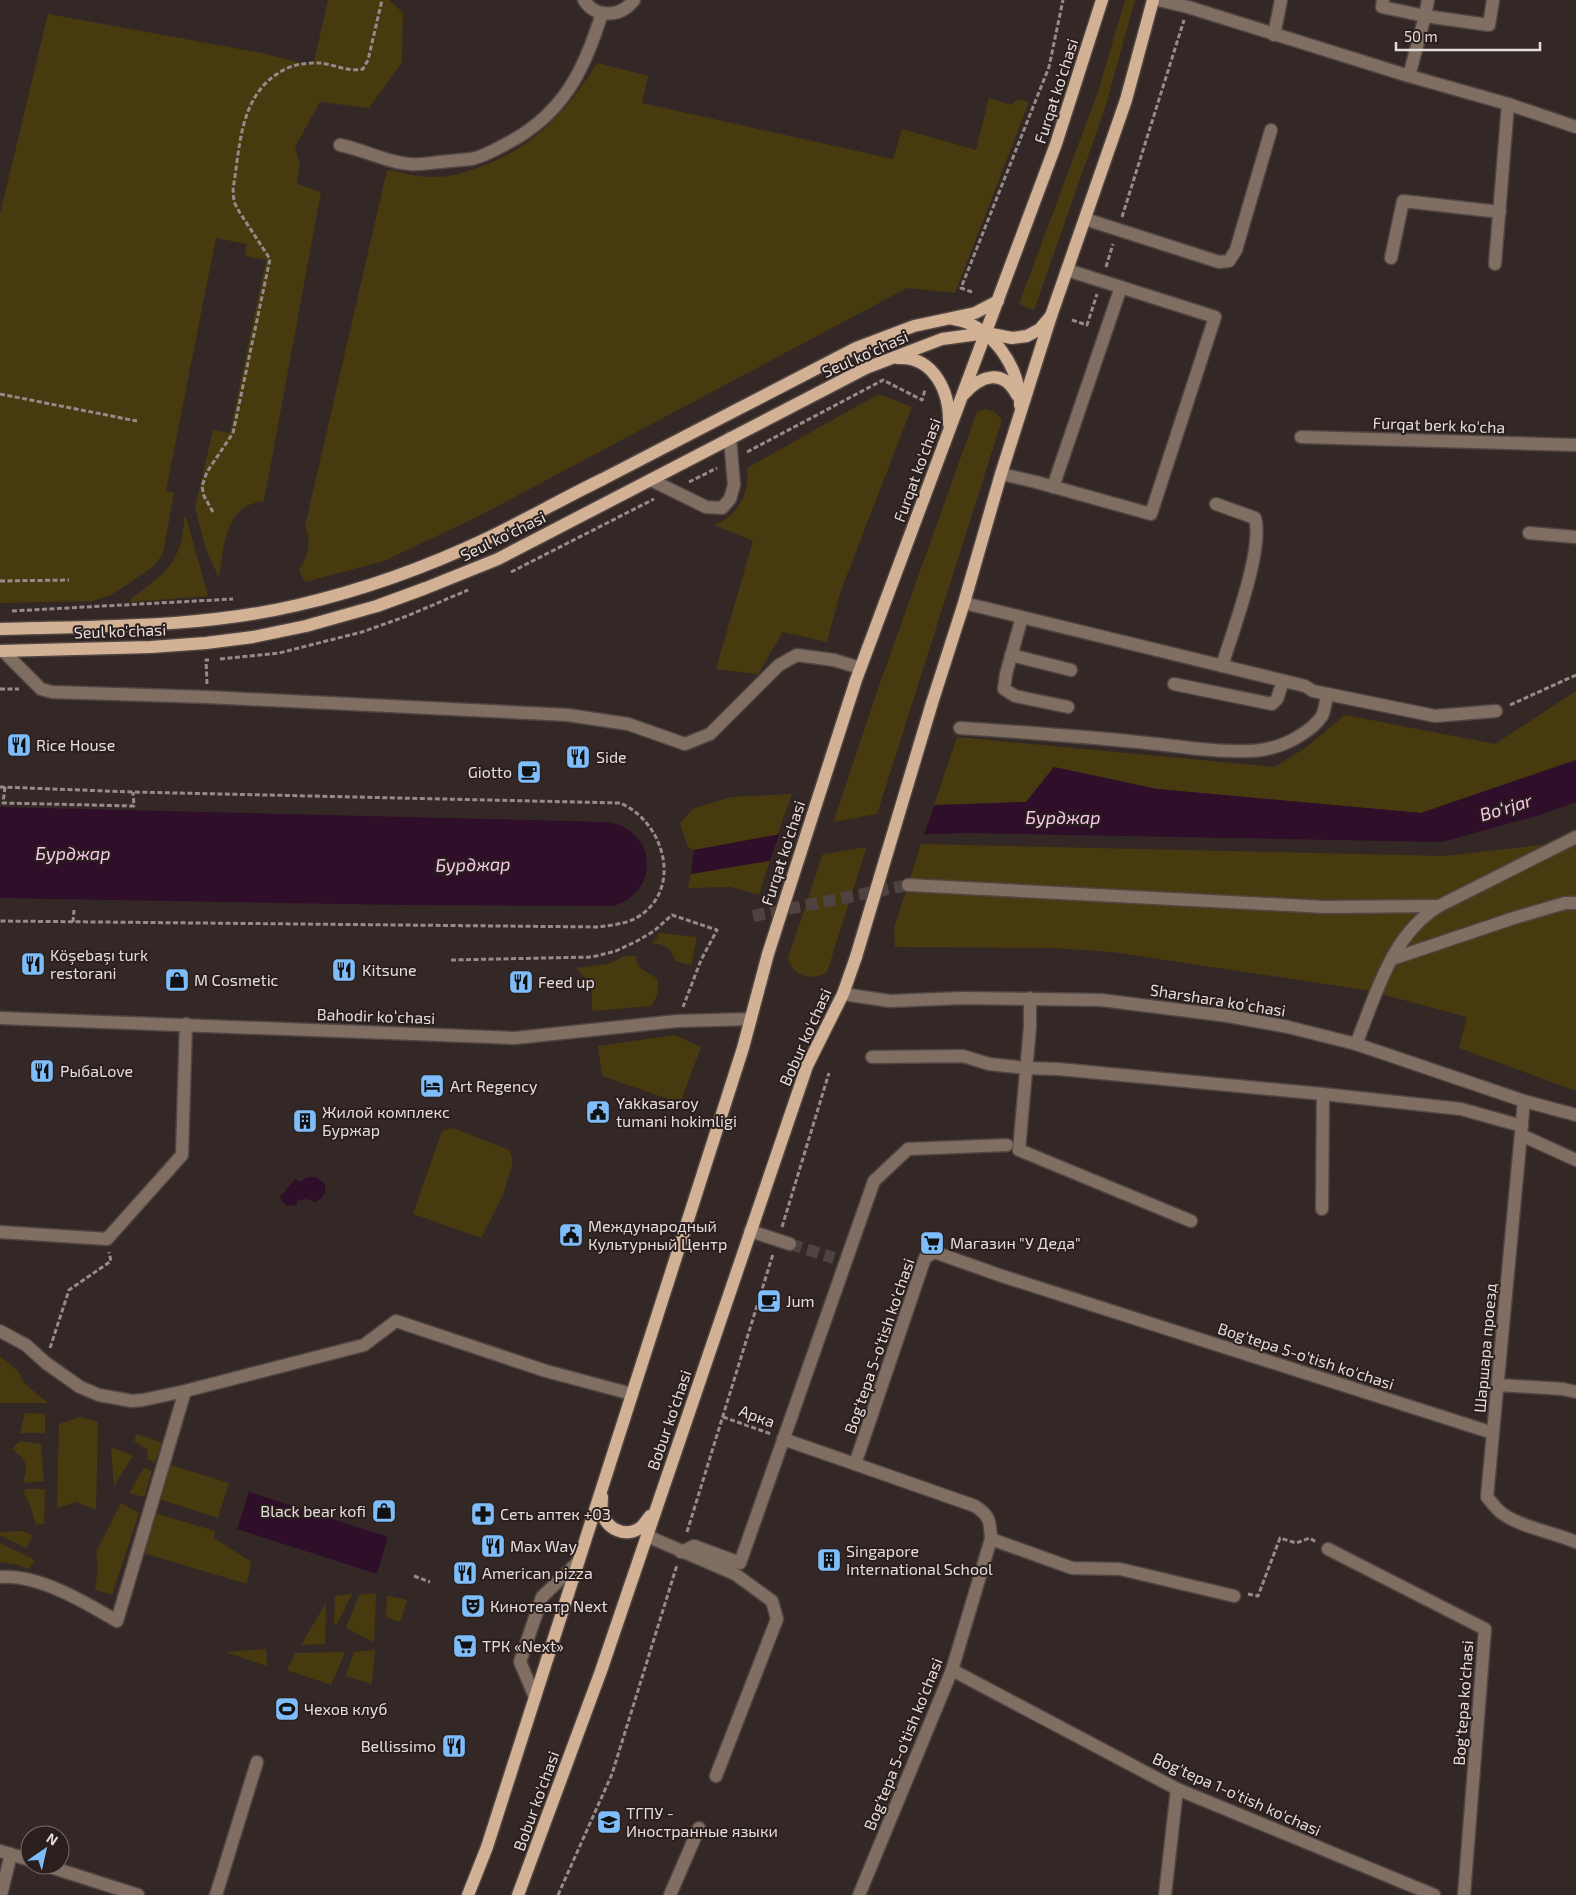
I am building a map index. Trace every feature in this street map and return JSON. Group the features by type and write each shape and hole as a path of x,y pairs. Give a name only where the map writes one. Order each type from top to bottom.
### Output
{"main road":[{"name":"Furqat ko'chasi","path":"768,954 858,674 1059,135 1102,0"},
{"path":"964,603 1001,474 1051,316 1126,100 1153,0"},
{"name":"Seul ko'chasi","path":"0,628 103,626 196,621 246,615 295,606 368,586 488,538 856,348 914,326 975,313 998,301"},
{"name":"Seul ko'chasi","path":"949,319 968,323 986,332 1012,338 1027,336 1040,329 1051,316"},
{"name":"Seul ko'chasi","path":"2,651 177,646 253,637 321,622 394,600 474,569 866,368 942,339 986,332"},
{"path":"986,332 1010,367 1018,388 1020,415"},
{"path":"890,358 913,359 923,364 937,377 947,400 949,416 948,434"},
{"path":"961,398 978,382 989,377 1001,378 1010,385 1017,395 1020,415"},
{"name":"Bobur ko'chasi","path":"518,1895 601,1671 806,1066 843,994 856,957 964,603"},
{"name":"Bobur ko'chasi","path":"468,1895 487,1847 743,1048 768,954"},
{"path":"602,1490 602,1512 607,1524 619,1531 630,1532 641,1527 656,1510"}],"street":[{"path":"584,0 593,10 612,14 630,6 634,0"},
{"path":"1158,0 1188,7 1408,76 1508,104 1576,127"},
{"path":"1274,34 1281,0"},
{"path":"1383,0 1382,7 1425,16 1489,25 1493,0"},
{"path":"1408,76 1428,0"},
{"path":"340,145 358,148 391,160 409,164 472,159 522,136 547,117 578,74 591,47 602,13"},
{"path":"1494,264 1508,104"},
{"path":"1085,219 1219,262 1229,261 1236,250 1270,130"},
{"path":"1391,258 1403,201 1500,212"},
{"path":"1001,474 1151,514 1215,317 1067,270"},
{"path":"1053,487 1120,286"},
{"path":"650,480 706,507 722,508 730,499 734,485 730,438"},
{"name":"Furqat berk ko'cha","path":"1301,438 1576,445"},
{"path":"1216,504 1255,518 1258,528 1254,558 1222,666"},
{"path":"1529,533 1576,537"},
{"path":"964,603 1283,681 1328,694 1435,716 1496,711"},
{"path":"1022,617 1004,689 1015,696 1068,707"},
{"path":"2,651 42,689 52,692 207,697 568,715 628,724 685,744 710,734 779,665 797,655 834,660 858,674"},
{"path":"1011,655 1071,670"},
{"path":"1174,684 1272,704 1277,699 1283,681"},
{"path":"960,728 1093,737 1207,749 1242,751 1271,749 1292,740 1307,730 1322,715 1328,694"},
{"path":"1356,1044 1386,970 1409,932 1420,919 1439,906 1576,837"},
{"path":"908,885 1326,907 1439,906"},
{"path":"1392,959 1522,916 1566,903 1576,903"},
{"name":"Sharshara koʻchasi","path":"843,994 890,1001 963,998 1101,1000 1209,1013 1288,1027 1356,1044 1524,1101 1576,1114"},
{"path":"1030,998 1030,1028 1019,1150 1191,1221"},
{"name":"Bahodir koʻchasi","path":"0,1018 515,1038 677,1021 751,1019"},
{"path":"0,1232 107,1239 182,1155 186,1024"},
{"path":"872,1057 963,1056 989,1064 1323,1094 1461,1110 1521,1131 1576,1160"},
{"path":"1322,1210 1323,1094"},
{"name":"Шаршара проезд","path":"1524,1101 1487,1497 1503,1514 1528,1526 1557,1534 1576,1542"},
{"path":"681,1552 694,1546 740,1563 783,1438 839,1260 874,1181 908,1149 1007,1144"},
{"path":"750,1231 790,1244"},
{"name":"Bog'tepa 5-o'tish ko'chasi","path":"859,1895 952,1670 990,1539 990,1522 985,1512 975,1506 855,1464 925,1258 934,1252 1011,1279 1493,1433"},
{"path":"0,1331 26,1345 46,1363 80,1386 110,1398 144,1400 364,1345 396,1321 546,1371 632,1394"},
{"path":"1498,1385 1563,1389 1576,1392"},
{"path":"0,1576 15,1576 72,1595 117,1621 185,1391"},
{"path":"783,1438 855,1464"},
{"path":"647,1536 735,1574 772,1601 778,1619 716,1776"},
{"path":"990,1539 1072,1568 1120,1569 1234,1596"},
{"name":"Bog'tepa ko'chasi","path":"1328,1549 1484,1629 1464,1895"},
{"path":"535,1697 520,1662 542,1597 578,1562"},
{"name":"Bog'tepa 1-o'tish ko'chasi","path":"952,1670 1177,1789 1434,1895"},
{"path":"216,1895 257,1762"},
{"path":"1165,1895 1177,1789"},
{"path":"670,1895 699,1828"},
{"path":"1,1895 5,1852 20,1857"},
{"path":"70,1873 138,1895"}],"path":[{"path":"213,512 204,496 202,486 207,472 233,433 270,260 234,202 233,189 245,115 259,90 270,79 288,68 299,64 321,63 356,70 363,68 368,60 382,0"},
{"path":"972,292 961,288 1048,67 1062,0"},
{"path":"1072,320 1087,326 1188,7"},
{"path":"922,400 926,387"},
{"path":"0,394 137,421"},
{"path":"0,581 70,580"},
{"path":"9,611 242,599"},
{"path":"206,660 207,697"},
{"path":"1496,711 1576,675"},
{"path":"0,920 599,927 636,918 646,910 655,900 664,874 664,859 654,833 640,815 620,803 133,792 2,787 4,803 80,806 134,806 133,792"},
{"path":"74,910 74,922"},
{"path":"451,960 592,957 616,951 637,941 654,931 672,915 717,930 701,960 677,1021"},
{"path":"780,1231 830,1073"},
{"path":"46,1363 69,1290 111,1261 107,1239"},
{"path":"558,1895 612,1774 775,1250"},
{"name":"Арка","path":"723,1417 783,1438"},
{"path":"1234,1596 1242,1592 1258,1596 1280,1538 1296,1543 1310,1538 1328,1549"},
{"path":"414,1576 430,1582"},
{"path":"514,1605 522,1608"}],"shaded area":[{"path":"328,0 389,0 403,13 402,62 369,108 320,102 295,147 300,165 297,184 321,192 264,501 251,504 241,510 228,529 219,578 206,549 195,508 213,430 230,433 266,260 245,256 247,244 216,238 166,490 174,493 163,553 154,566 109,596 92,601 0,603 0,214 48,14 262,53 313,66"},
{"path":"1125,0 1135,0 1105,108 1034,310 1019,304 1098,92"},
{"path":"597,63 648,76 642,103 893,159 902,129 976,150 989,98 1011,105 1018,99 1029,102 955,293 907,288 479,516 384,561 305,582 299,570 305,560 309,544 305,526 387,170 424,177 442,177 469,171 500,159 518,149 548,125 574,97"},
{"path":"879,394 912,407 840,593 827,642 783,632 758,674 716,669 753,541 714,525 730,516 741,502 746,486 747,468"},
{"path":"985,409 995,412 1002,420 827,972 815,977 809,977 798,973 790,964 788,958 879,686 977,412"},
{"path":"186,517 208,596 130,601 170,566 180,546 184,518"},
{"path":"1576,691 1576,760 1421,813 1157,789 1054,767 1026,802 934,805 957,737 1275,767 1305,748 1345,715 1495,744"},
{"path":"792,794 777,836 694,850 688,847 680,823 694,808 731,797"},
{"path":"1576,841 1576,1091 1459,1048 1467,1017 1366,990 1112,952 1054,948 895,947 894,928 921,844 1445,856"},
{"path":"770,860 759,895 731,887 688,888 691,874"},
{"path":"659,933 697,937 691,965 675,961 667,947 660,944 651,944"},
{"path":"625,956 636,956 639,966 658,980 655,1000 651,1006 592,1011 592,986 576,968 608,964"},
{"path":"675,1035 701,1047 680,1103 602,1076 598,1046"},
{"path":"453,1128 509,1150 513,1161 503,1195 481,1238 413,1214 442,1131"},
{"path":"0,1356 18,1371 24,1383 48,1403 0,1403"},
{"path":"25,1413 45,1414 45,1433 20,1433"},
{"path":"80,1417 98,1422 96,1510 76,1502 57,1508 59,1424"},
{"path":"137,1434 162,1443 155,1462 147,1459 148,1450 134,1441"},
{"path":"20,1441 41,1444 44,1481 23,1483 26,1472 25,1463 21,1456 12,1449"},
{"path":"111,1447 133,1456 114,1486"},
{"path":"170,1465 229,1483 218,1518 159,1499"},
{"path":"144,1468 152,1471 144,1497 129,1493"},
{"path":"25,1489 45,1489 44,1524 36,1525 29,1502 24,1494"},
{"path":"121,1503 139,1513 112,1595 95,1590 98,1568 96,1552"},
{"path":"155,1513 215,1531 214,1538 251,1562 247,1584 143,1553"},
{"path":"23,1531 33,1536 26,1548 0,1535 0,1532"},
{"path":"0,1543 35,1560 29,1569 0,1562"},
{"path":"376,1593 374,1642 346,1628 359,1595"},
{"path":"352,1594 337,1624 334,1624 335,1596"},
{"path":"387,1596 407,1600 400,1622 386,1617"},
{"path":"326,1603 325,1644 301,1645"},
{"path":"266,1649 267,1666 225,1652"},
{"path":"375,1650 372,1684 346,1676 354,1652"},
{"path":"345,1652 331,1685 287,1670 295,1653"}],"water":[{"name":"Бурджар","path":"1576,760 1576,802 1540,815 1442,842 968,833 930,834 691,874 694,850 938,805 1026,802 1054,767 1157,789 1421,813"},
{"name":"Бурджар","path":"0,807 607,822 624,827 636,836 644,848 647,861 645,875 639,888 629,899 613,906 403,905 0,898"},
{"path":"308,1177 316,1177 324,1183 325,1192 323,1197 315,1202 306,1199 297,1201 297,1205 288,1206 283,1203 280,1197 295,1179 299,1182"},
{"path":"249,1492 388,1537 377,1574 237,1529"}],"pier":[{"path":"935,803 923,838 769,863 780,832"}],"tunnel":[{"path":"753,916 908,885"},
{"path":"790,1244 834,1258"}],"place":[{"name":"Rice House","path":"19,745"},
{"name":"Side","path":"578,757"},
{"name":"Giotto","path":"529,772"},
{"name":"Köşebaşı turk restorani","path":"33,964"},
{"name":"Kitsune","path":"344,970"},
{"name":"M Cosmetic","path":"177,980"},
{"name":"Feed up","path":"521,982"},
{"name":"РыбаLove","path":"42,1071"},
{"name":"Art Regency","path":"432,1086"},
{"name":"Yakkasaroy tumani hokimligi","path":"598,1112"},
{"name":"Жилой комплекс Буржар","path":"305,1121"},
{"name":"Международный Культурный Центр","path":"571,1235"},
{"name":"Магазин \"У Деда\"","path":"932,1243"},
{"name":"Jum","path":"769,1301"},
{"name":"Black bear kofi","path":"384,1511"},
{"name":"Сеть аптек +03","path":"483,1514"},
{"name":"Max Way","path":"493,1546"},
{"name":"Singapore International School","path":"829,1560"},
{"name":"American pizza","path":"465,1573"},
{"name":"Кинотеатр Next","path":"473,1606"},
{"name":"ТРК «Next»","path":"465,1646"},
{"name":"Чехов клуб","path":"287,1709"},
{"name":"Bellissimo","path":"454,1746"},
{"name":"ТГПУ - Иностранные языки","path":"609,1822"}],"water label":[{"name":"Bo‘rjar","path":"1506,808"}]}
